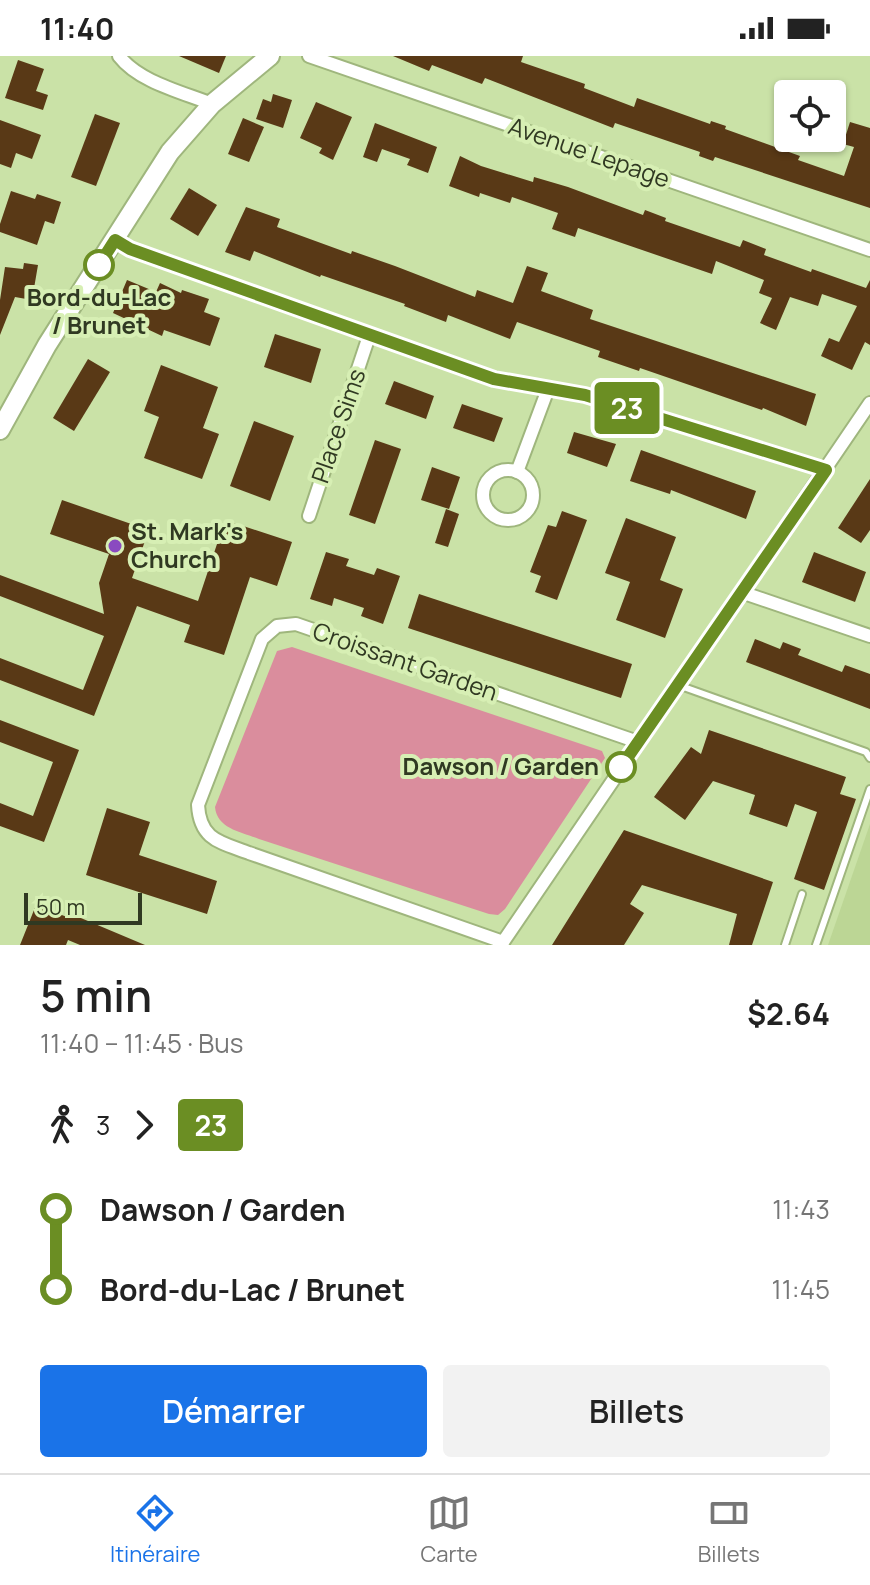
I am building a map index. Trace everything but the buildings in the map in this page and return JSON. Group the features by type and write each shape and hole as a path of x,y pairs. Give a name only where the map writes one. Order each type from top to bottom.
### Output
{"street":[{"path":"119,56 139,74 212,104"},
{"path":"0,430 47,345 170,152 212,104 270,56"},
{"name":"Avenue Lepage","path":"309,56 870,250"},
{"path":"115,240 130,249 494,379 585,395 826,470"},
{"name":"Place Sims","path":"309,516 369,336"},
{"path":"517,472 548,389"},
{"path":"502,943 870,403"},
{"path":"510,470 517,472 530,483 529,508 516,519 499,519 487,509 484,486 494,474 510,470"},
{"path":"741,592 870,636"},
{"name":"Croissant Garden","path":"502,943 249,853 216,840 206,832 199,821 198,805 262,639 277,626 296,624 638,742"}],"lane":[{"path":"678,685 866,752 870,758"},
{"path":"816,945 870,789"},
{"path":"785,945 802,894"}],"shaded area":[{"path":"292,647 602,751 605,758 505,909 498,915 259,839 231,829 220,820 215,807 277,651"},
{"path":"870,824 870,945 828,945"}],"bus line":[{"name":"23","path":"99,265 115,240 130,249 494,379 575,392 826,470 621,767"}],"place":[{"name":"Bord-du-Lac / Brunet","path":"99,265"},
{"name":"St. Mark's Church","path":"115,546"},
{"name":"Dawson / Garden","path":"621,767"}]}
